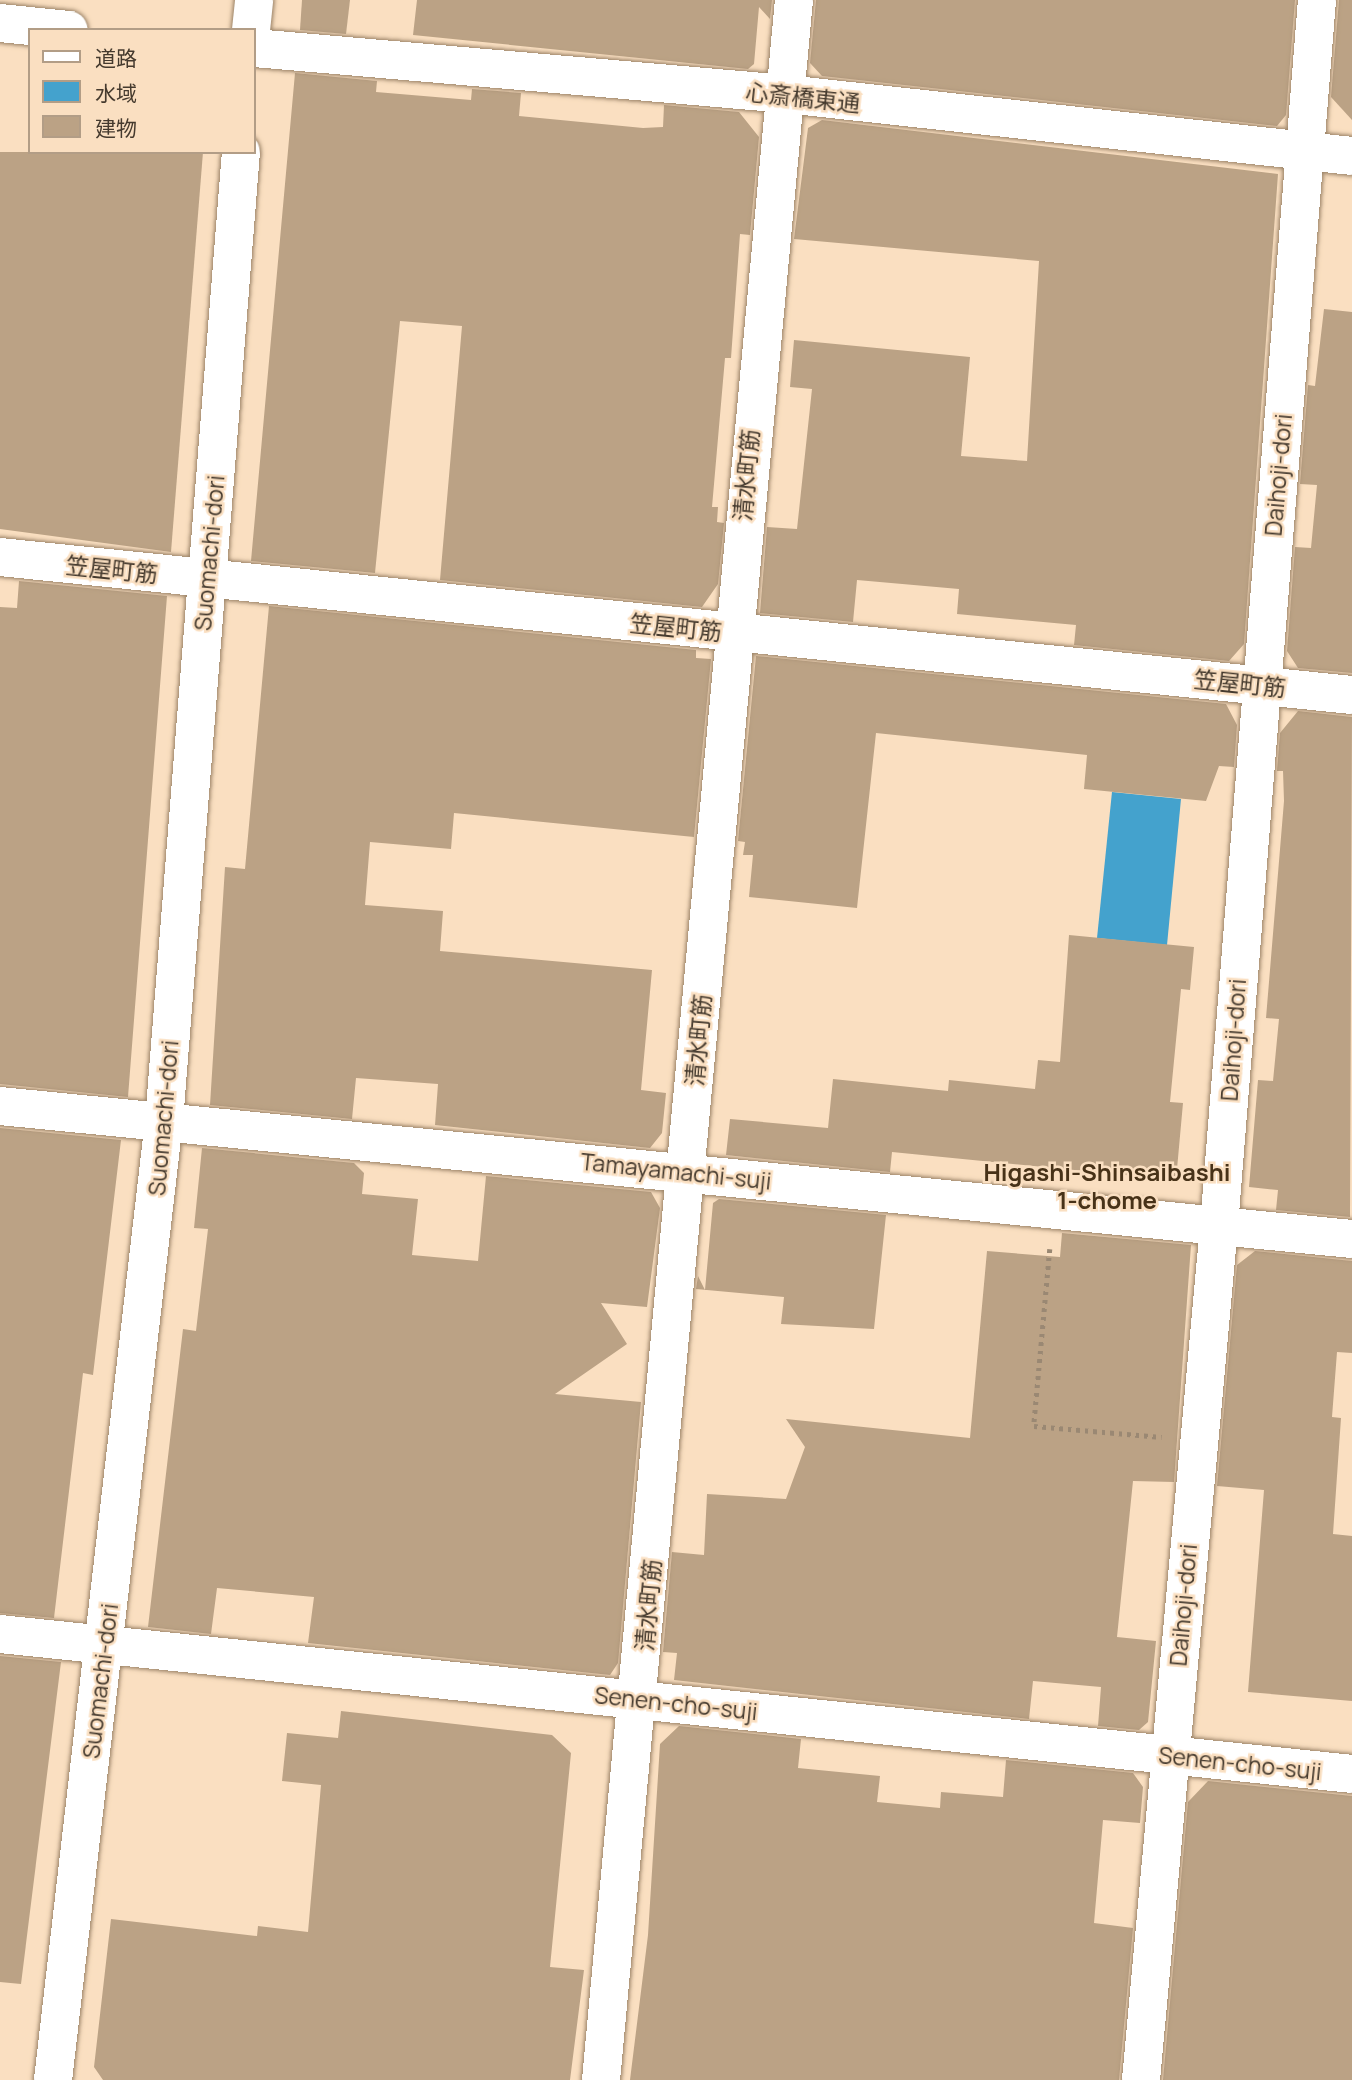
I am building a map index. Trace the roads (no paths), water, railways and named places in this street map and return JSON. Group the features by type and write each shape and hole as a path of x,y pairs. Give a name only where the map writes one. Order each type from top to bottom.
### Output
{"street":[{"path":"251,28 254,0"},
{"name":"清水町筋","path":"601,2080 639,1699 734,633 794,0"},
{"name":"Daihoji-dori","path":"1141,2080 1219,1226 1317,0"},
{"path":"0,23 49,28"},
{"name":"心斎橋東通","path":"256,48 786,94 1352,156"},
{"name":"Suomachi-dori","path":"53,2080 164,1121 241,154"},
{"name":"笠屋町筋","path":"0,557 1352,695"},
{"name":"Tamayamachi-suji","path":"0,1106 1352,1239"},
{"name":"Senen-cho-suji","path":"0,1634 1352,1774"}],"water":[{"path":"1112,792 1181,799 1167,945 1097,938"}],"district":[{"name":"Higashi-Shinsaibashi 1-chome","path":"1107,1186"}]}
